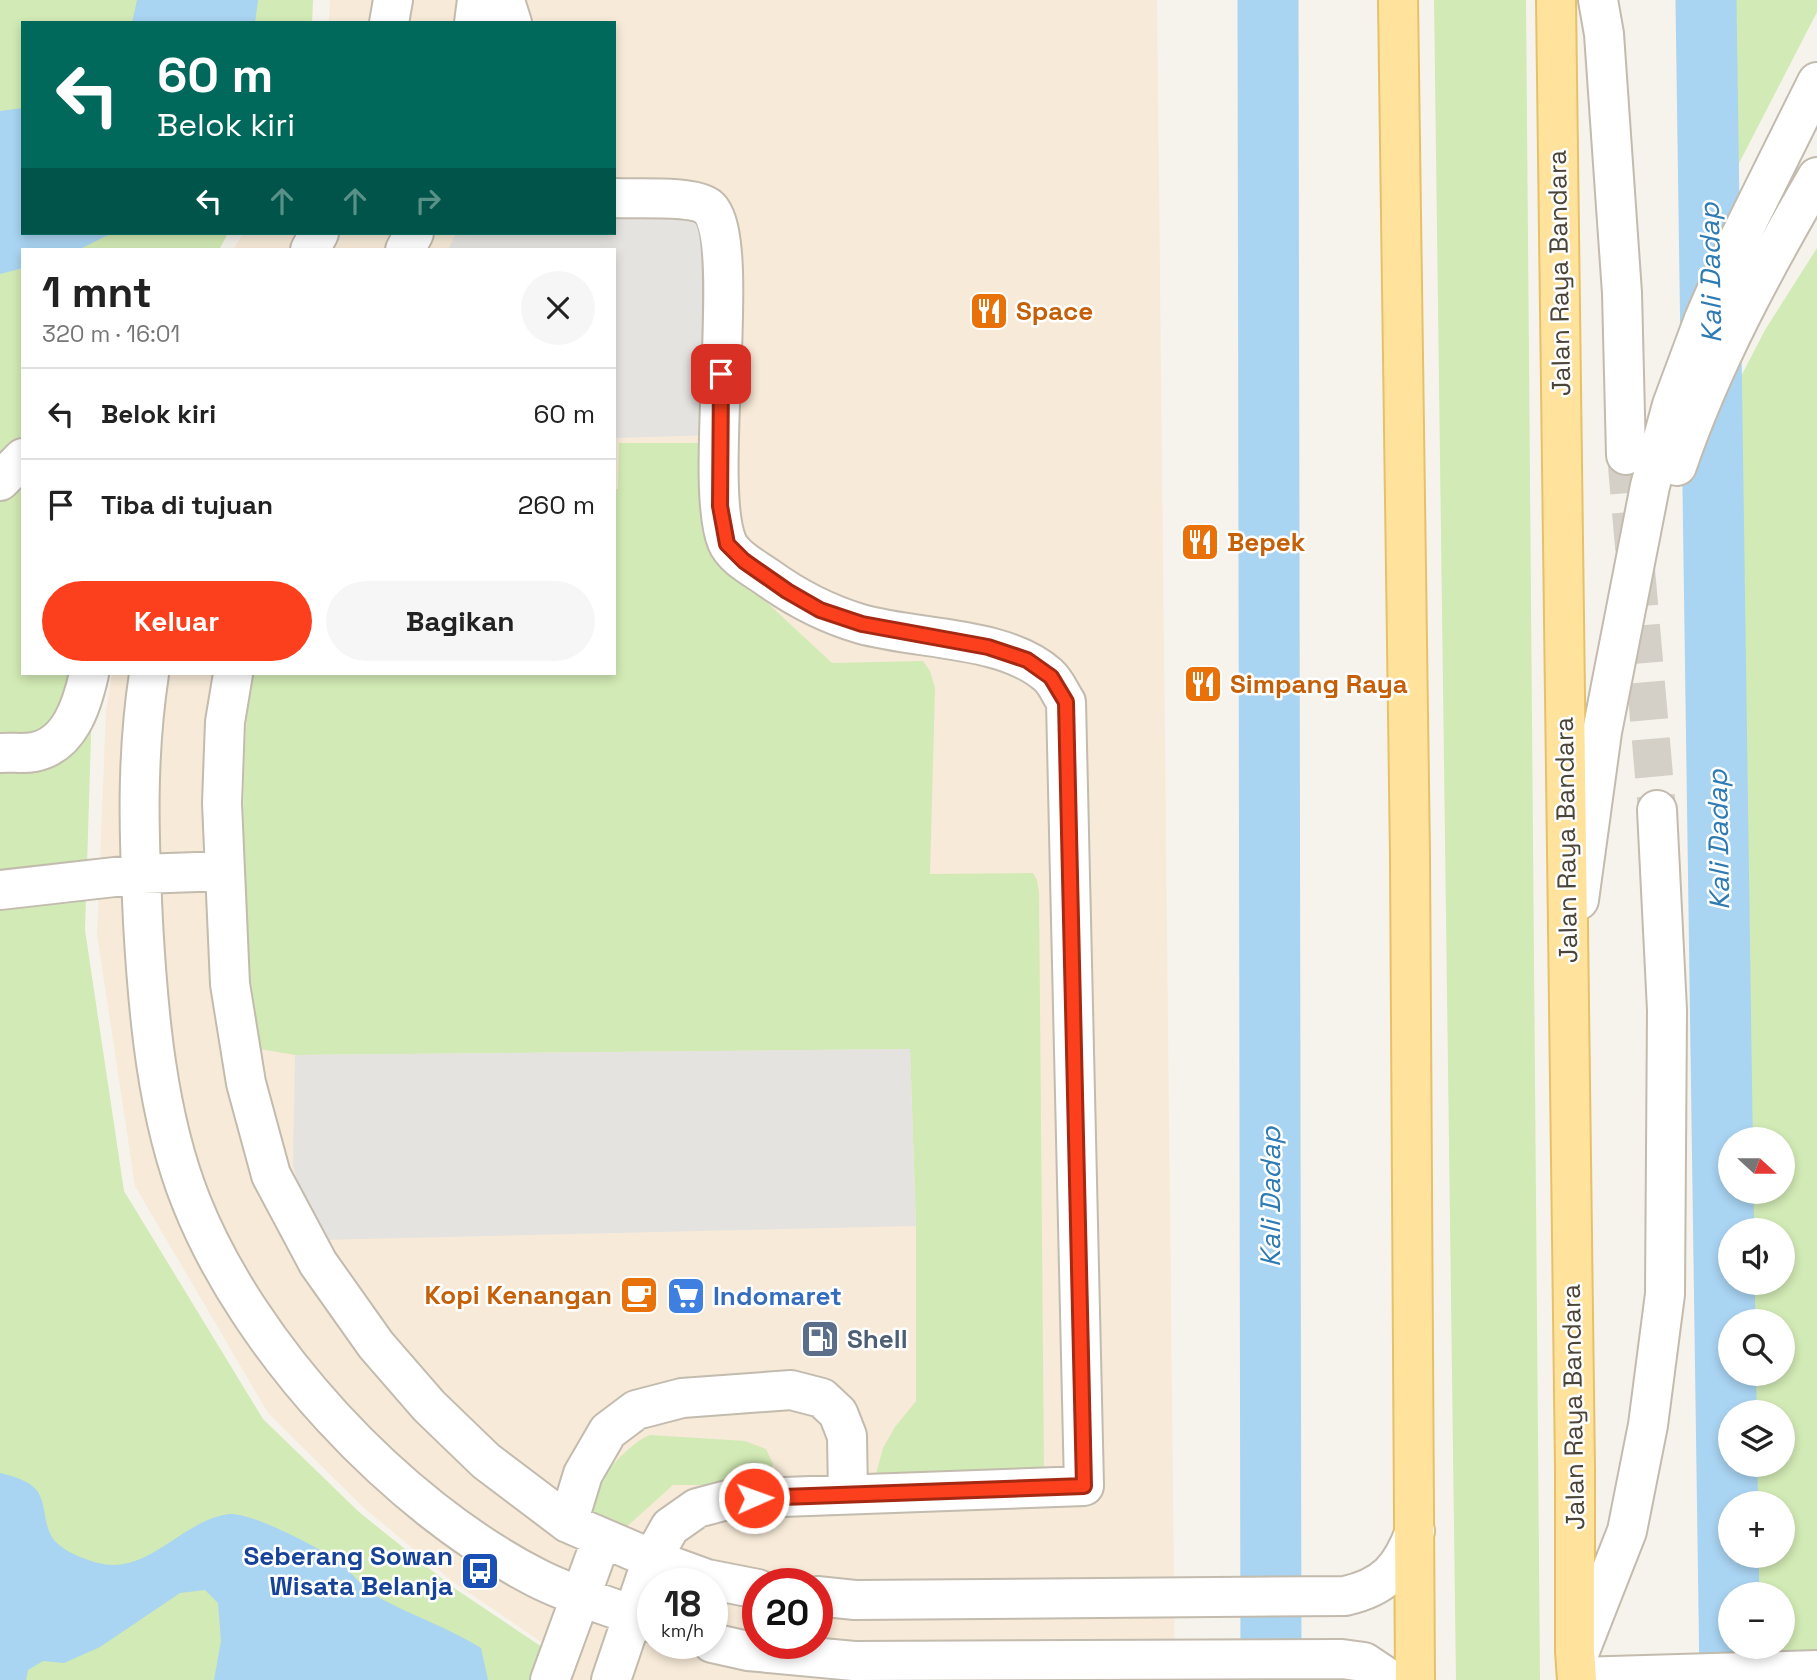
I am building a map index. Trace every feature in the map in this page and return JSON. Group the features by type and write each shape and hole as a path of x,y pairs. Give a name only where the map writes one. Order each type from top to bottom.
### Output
{"main road":[{"path":"1398,0 1410,870 1415,1680"},
{"name":"Jalan Raya Bandara","path":"1556,0 1577,1673"}],"street":[{"path":"389,21 393,0"},
{"path":"474,21 477,0"},
{"path":"501,0 506,4 511,21"},
{"path":"1598,0 1604,34 1622,293 1626,455"},
{"path":"1567,983 1602,732 1650,486 1672,405 1704,319 1787,140 1817,82"},
{"path":"1627,614 1681,453 1726,346 1769,261 1817,177"},
{"path":"616,198 697,200 710,208 717,219 723,278 720,506 727,544 744,561 820,610 862,624 988,647 1027,660 1051,677 1066,702 1084,1486 731,1499 697,1508 670,1528 653,1559 652,1568"},
{"path":"0,481 21,460"},
{"path":"0,753 34,752 55,744 72,724 89,675"},
{"path":"149,675 142,720 138,801 146,985 154,1049 175,1153 190,1200 217,1259 248,1309 285,1359 357,1442 398,1481 474,1540 537,1577 581,1597 637,1617"},
{"path":"233,675 225,722 223,776 230,984 246,1083 271,1175 318,1263 394,1366 429,1406 486,1461 568,1522 653,1559 708,1579 742,1586"},
{"path":"1657,810 1667,1010 1665,1294 1648,1425 1627,1531 1577,1673 1817,1670"},
{"path":"0,890 141,874 225,871"},
{"path":"568,1522 583,1474 608,1431 636,1410 682,1398 791,1390 822,1398 838,1413 847,1436 848,1494"},
{"path":"833,1598 855,1600 1345,1597 1368,1591 1382,1582 1408,1550 1415,1531"},
{"path":"550,1680 602,1538"},
{"path":"611,1680 637,1630"},
{"path":"728,1647 748,1651 854,1661 1342,1659 1364,1662 1391,1680"}],"shaded area":[{"path":"330,0 1157,0 1175,1680 537,1680 547,1646 452,1581 363,1507 268,1413 135,1186 97,934 106,711 112,675 616,675 616,248 234,248 242,235 616,235 616,21 329,21"},
{"path":"715,215 715,435 616,438 616,248 449,248 455,235 616,235 616,216"},
{"path":"910,1049 916,1226 319,1240 311,1225 293,1166 295,1055"}],"green space":[{"path":"0,0 313,0 312,21 21,21 21,235 227,235 220,248 21,248 21,675 97,675 92,704 85,930 124,1191 263,1419 359,1512 451,1586 545,1649 534,1680 0,1680"},
{"path":"1434,0 1526,0 1540,1680 1456,1680"},
{"path":"1714,0 1817,0 1817,12 1717,206"},
{"path":"1817,248 1817,1651 1795,1651 1795,1582 1752,1582 1751,1568 1795,1568 1795,1491 1750,1491 1750,1477 1795,1477 1795,1400 1749,1400 1749,1386 1795,1386 1795,1309 1748,1309 1747,1295 1795,1295 1795,1218 1747,1218 1746,1204 1796,1204 1796,1127 1745,1127 1735,388 1765,330"},
{"path":"619,443 708,443 709,549 832,663 923,661 930,671 935,688 930,874 1033,873 1037,880 1044,1474 876,1474 883,1448 895,1427 916,1401 916,1226 910,1049 295,1055 260,1049 248,965 243,848 245,744 250,675 616,675"},
{"path":"650,1435 745,1441 766,1449 773,1464 767,1477 756,1485 673,1485 623,1530 594,1519 593,1497 601,1479 628,1450"}],"water":[{"path":"137,0 258,0 255,21 132,21"},
{"path":"21,108 21,235 108,235 82,248 21,248 21,269 0,274 0,111"},
{"path":"0,1473 23,1480 37,1491 49,1532 60,1546 98,1563 116,1565 133,1562 212,1518 229,1514 268,1524 337,1560 376,1596 481,1648 488,1680 214,1680 221,1641 218,1603 205,1590 180,1593 100,1647 64,1663 43,1661 28,1670 26,1680 0,1680"}],"waterway":[{"name":"Kali Dadap","path":"1268,0 1271,1680"},
{"name":"Kali Dadap","path":"1706,0 1730,1680"}],"tunnel":[{"path":"1626,455 1657,810"}],"place":[{"name":"Space","path":"989,311"},
{"name":"Bepek","path":"1200,542"},
{"name":"Simpang Raya","path":"1203,684"},
{"name":"Kopi Kenangan","path":"639,1295"},
{"name":"Indomaret","path":"686,1296"},
{"name":"Shell","path":"820,1339"},
{"name":"Seberang Sowan Wisata Belanja","path":"480,1571"}],"route":[{"path":"721,374 720,506 727,544 744,561 820,610 862,624 988,647 1027,660 1051,677 1066,702 1084,1486 754,1498"}]}
